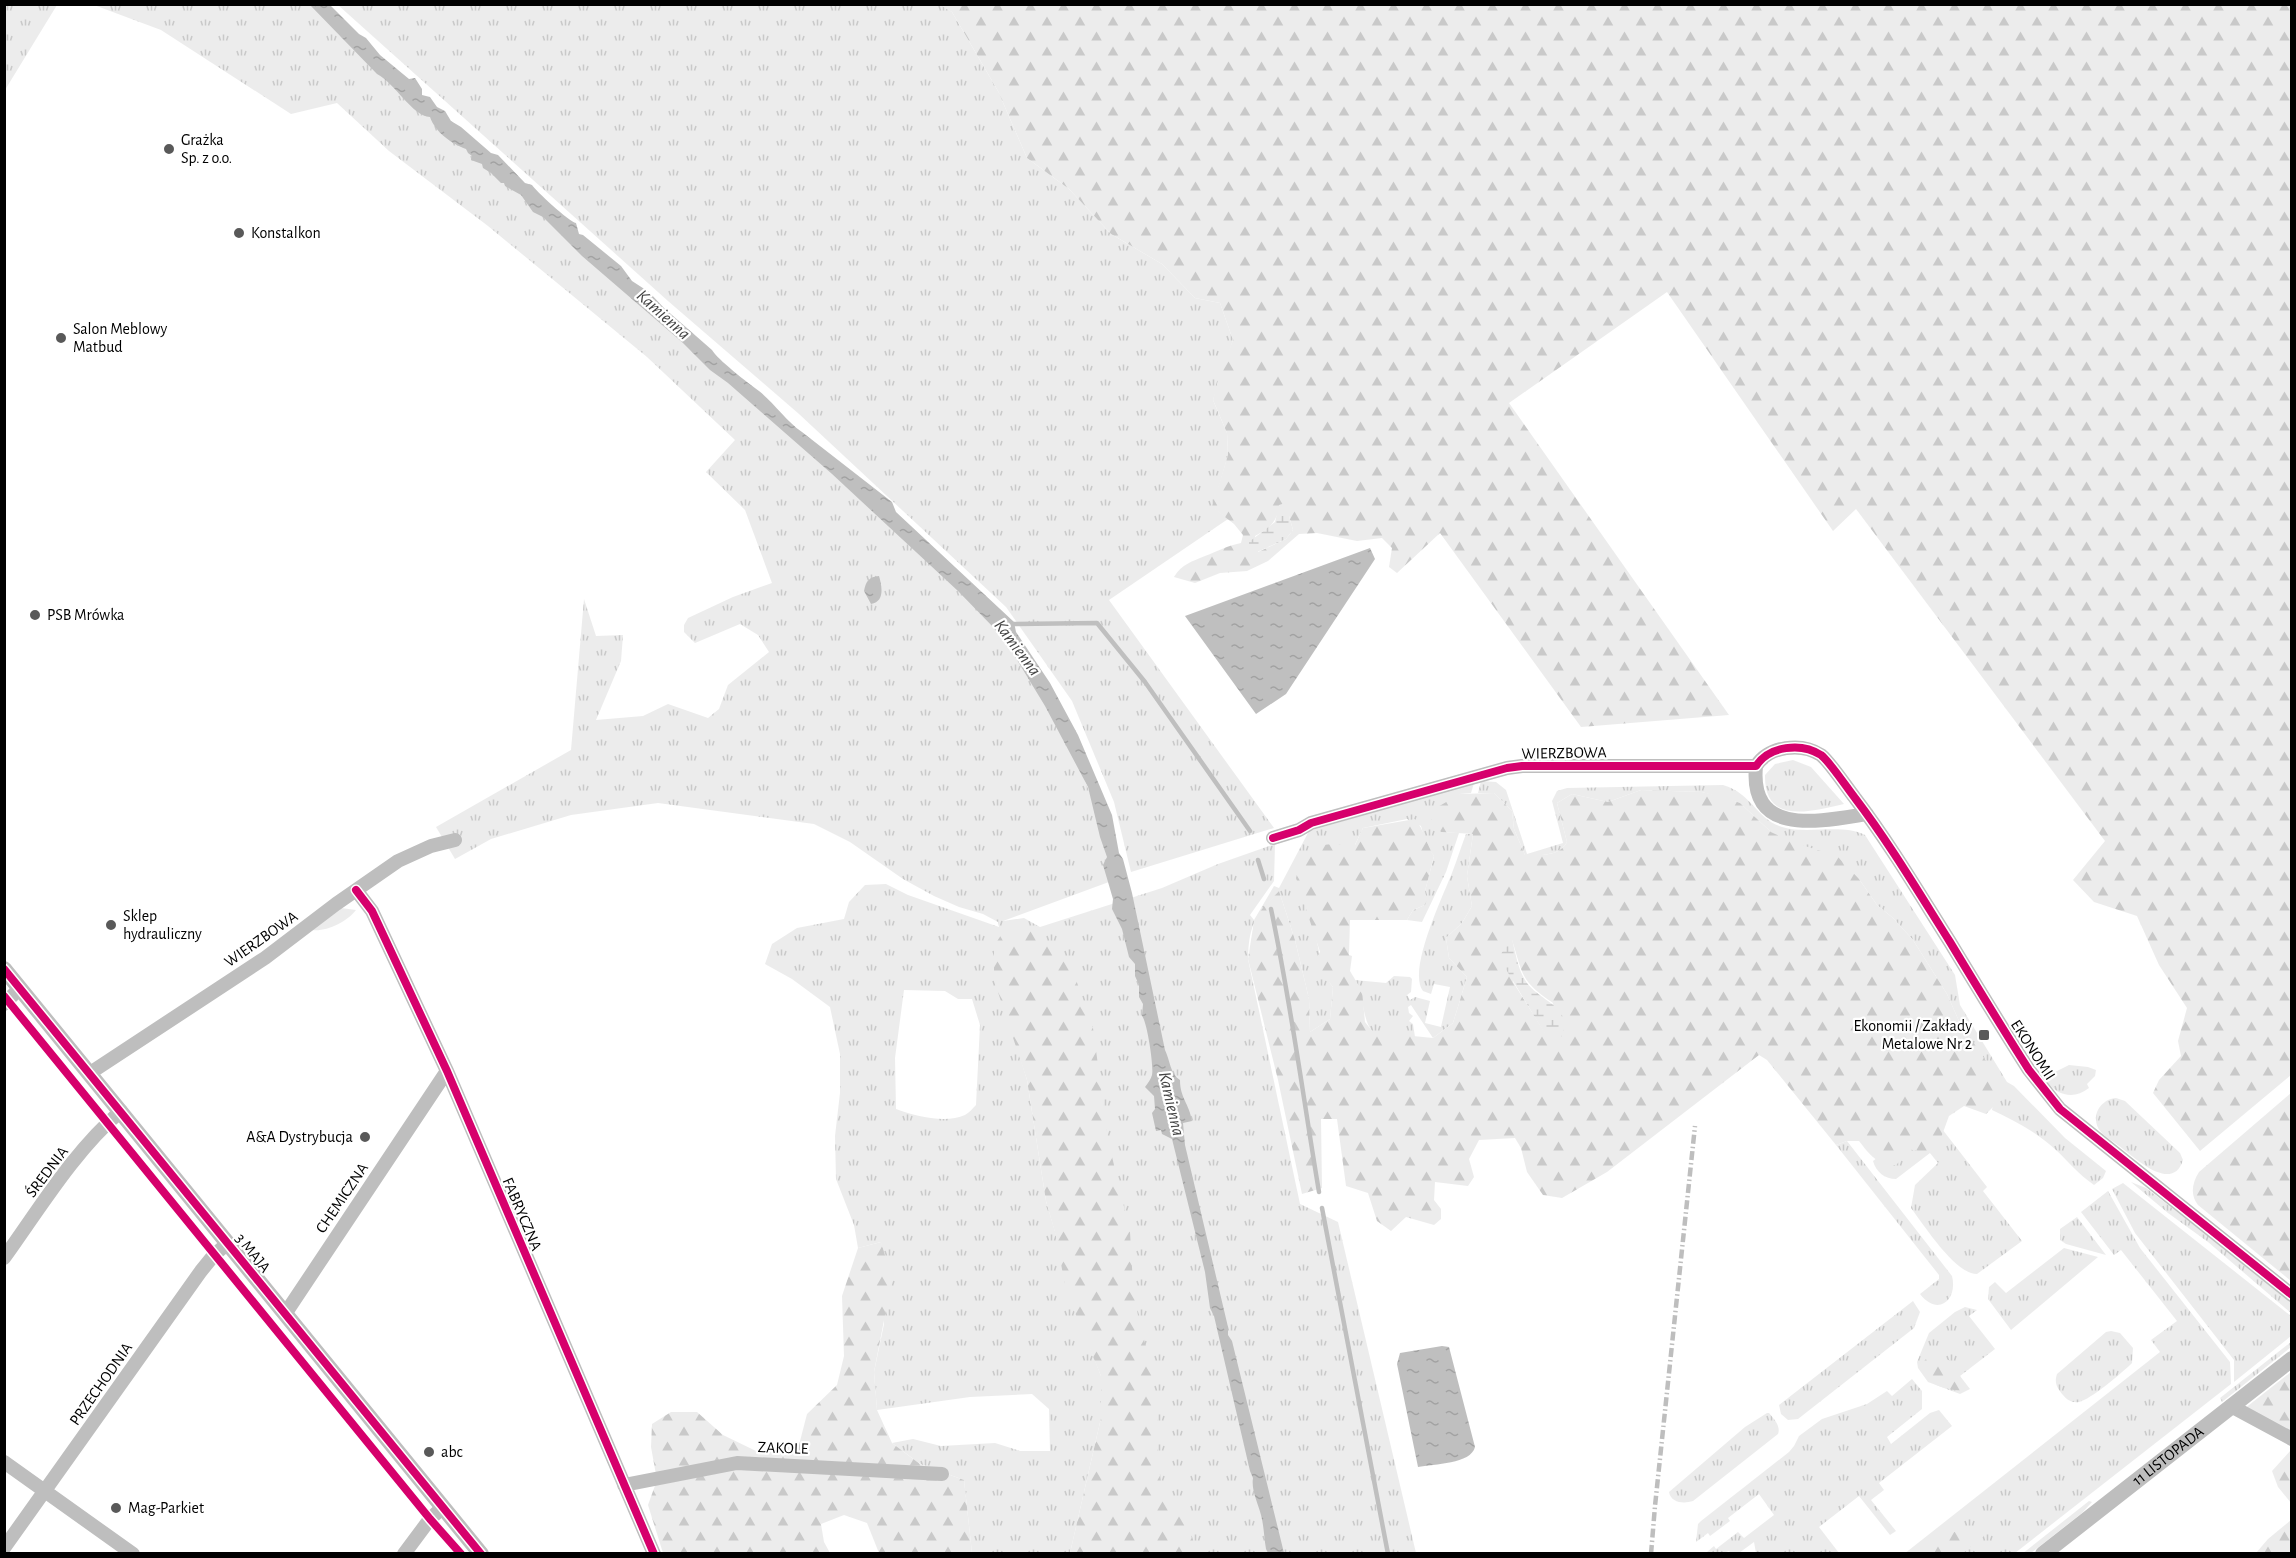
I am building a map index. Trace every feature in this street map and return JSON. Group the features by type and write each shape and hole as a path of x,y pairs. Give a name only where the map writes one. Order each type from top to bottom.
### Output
{"street":[{"name":"EKONOMII","path":"1756,766 1760,760 1773,752 1791,747 1801,748 1821,756 1867,814 1912,878 2023,1061 2050,1098 2060,1109 2292,1295"},
{"name":"WIERZBOWA","path":"1273,838 1299,830 1311,823 1514,767 1551,765 1756,766"},
{"path":"1756,766 1755,781 1759,795 1769,810 1783,818 1798,821 1867,814"},
{"name":"WIERZBOWA","path":"90,1073 265,958 356,890 414,852 455,840"},
{"name":"FABRYCZNA","path":"356,890 372,911 447,1071 654,1554"},
{"name":"3 MAJA","path":"4,969 481,1554"},
{"path":"4,1004 20,988"},
{"name":"CHEMICZNA","path":"285,1314 447,1071"},
{"name":"ŚREDNIA","path":"4,1258 67,1170 107,1123 121,1111"},
{"name":"PRZECHODNIA","path":"4,1548 201,1271 214,1254 228,1243"},
{"name":"11 LISTOPADA","path":"2043,1554 2292,1359"},
{"path":"2231,1406 2292,1439"},
{"path":"4,1462 134,1554"},
{"name":"ZAKOLE","path":"624,1485 738,1463 942,1474"},
{"path":"404,1554 430,1519 443,1507"}],"green space":[{"path":"940,4 952,12 998,91 1027,158 1069,189 1111,234 1162,264 1195,298 1220,303 1233,340 1213,400 1227,433 1228,455 1213,507 1228,519 1109,600 1274,828 1131,872 1114,802 1072,701 1006,607 799,414 668,301 338,5"},
{"path":"4,5 57,5 5,90"},
{"path":"94,5 317,5 997,624 1056,712 1103,824 1117,879 1003,921 1024,918 1040,927 1162,888 1218,864 1275,844 1274,881 1250,915 1254,920 1274,886 1279,888 1309,831 1474,783 1471,793 1460,794 1441,832 1459,833 1446,872 1422,922 1407,920 1413,910 1425,905 1425,891 1434,856 1426,845 1421,826 1407,819 1363,828 1314,930 1323,967 1333,987 1330,1019 1310,1032 1309,999 1295,940 1279,891 1255,921 1250,937 1248,959 1300,1204 1338,1222 1416,1553 1087,1553 1109,1376 1001,936 1012,1031 1027,1080 1046,1201 1087,1340 1101,1376 1101,1418 1070,1553 972,1553 964,1480 920,1464 892,1443 913,1439 941,1446 995,1443 1020,1451 1050,1451 1049,1409 1032,1394 970,1397 877,1410 874,1372 884,1324 881,1242 858,1248 854,1225 836,1179 835,1136 840,1093 840,1054 830,1007 792,979 765,964 772,944 797,928 844,919 849,902 865,885 886,884 908,895 999,927 998,922 934,896 903,879 850,842 814,824 658,803 571,815 491,839 455,859 436,827 571,750 584,599 596,636 623,635 621,661 596,720 643,716 668,704 708,718 719,709 728,685 769,652 758,635 740,624 695,643 684,632 684,625 688,618 733,597 772,583 745,510 706,472 735,440 647,357 488,226 389,151 337,103 291,114 161,30","holes":["904,990 945,991 958,999 972,999 980,1025 976,1105 965,1115 940,1119 896,1109 895,1058"]},
{"path":"940,5 2291,5 2291,1075 2200,1151 2153,1093 2159,1080 2181,1056 2178,1041 2187,1008 2159,965 2137,916 2094,902 2073,880 2105,841 1856,509 1833,531 1667,292 1509,403 1729,715 1581,727 1440,533 1397,573 1389,567 1392,548 1382,538 1357,541 1317,533 1299,534 1268,561 1247,571 1220,573 1195,583 1174,577 1180,569 1191,562 1241,543 1243,535 1234,524 1212,507 1228,455 1227,433 1213,400 1219,376 1233,340 1220,303 1195,298 1162,264 1111,234 1069,189 1027,158 998,91 952,12","holes":["1279,510 1289,516 1293,530 1286,539 1258,552 1255,536 1270,526"]},
{"path":"1285,503 1289,506 1293,530 1286,539 1257,552 1249,548 1249,542 1275,522 1279,505"},
{"path":"1793,760 1811,767 1844,804 1818,810 1792,811 1772,802 1767,791 1765,775 1775,764"},
{"path":"1481,781 1496,782 1506,790 1527,854 1563,843 1552,801 1557,791 1567,788 1723,785 1741,794 1766,818 1782,827 1803,830 1835,829 1865,835 1955,975 1960,1005 2007,1082 2014,1086 2065,1138 2106,1171 2103,1178 2094,1185 2041,1138 1992,1110 1997,1079 1959,1021 1947,994 1913,940 1893,918 1877,905 1859,879 1771,832 1740,803 1702,792 1641,790 1608,802 1572,794 1557,803 1567,842 1564,847 1554,853 1525,855 1514,829 1512,811 1494,793 1478,793"},
{"path":"1641,790 1702,792 1720,796 1740,803 1771,832 1792,842 1837,856 1859,879 1877,905 1893,918 1913,940 1947,994 1959,1021 1998,1079 1993,1107 1986,1114 1964,1106 1949,1116 1935,1154 1907,1149 1903,1158 1896,1165 1889,1165 1874,1158 1859,1141 1847,1141 1836,1145 1767,1060 1759,1055 1607,1172 1562,1198 1543,1195 1527,1172 1521,1148 1515,1138 1479,1140 1469,1159 1474,1177 1468,1186 1435,1182 1434,1200 1441,1209 1441,1219 1434,1225 1406,1217 1391,1231 1377,1221 1368,1193 1346,1186 1337,1119 1321,1119 1322,1188 1302,1194 1278,1080 1248,959 1254,921 1279,891 1295,940 1309,999 1310,1032 1330,1019 1333,987 1324,976 1311,968 1320,952 1296,878 1302,857 1312,846 1355,845 1363,828 1415,819 1418,823 1434,856 1425,891 1427,900 1425,905 1413,910 1407,920 1350,920 1349,955 1352,956 1350,971 1362,991 1365,1022 1373,1032 1433,1038 1453,1023 1467,977 1449,958 1446,938 1462,923 1472,906 1467,876 1473,834 1441,832 1431,819 1436,808 1460,794 1494,793 1512,811 1514,829 1525,855 1537,855 1554,853 1564,847 1567,842 1557,803 1572,794 1608,802","holes":["1512,940 1525,977 1535,989 1553,1003 1545,1033 1513,982"]},
{"path":"1466,834 1473,834 1467,876 1472,906 1462,923 1446,938 1449,958 1467,977 1453,1023 1433,1038 1411,1005 1408,1007 1409,1013 1413,1016 1409,1021 1413,1024 1415,1037 1373,1033 1369,1027 1355,980 1386,983 1394,976 1410,977 1412,979 1411,992 1407,995 1410,1000 1415,997 1430,1001 1425,1023 1441,1027 1450,987 1434,984 1431,994 1423,991 1419,981 1420,967 1428,933"},
{"path":"341,908 356,910 336,925 312,930"},
{"path":"1026,927 1061,955 1074,974 1093,1028 1108,1140 1130,1232 1133,1285 1150,1363 1157,1409 1158,1461 1161,1483 1190,1530 1195,1553 1070,1553 1101,1418 1101,1376 1066,1291 1056,1236 1046,1201 1027,1080 994,980 994,946 1005,929"},
{"path":"1512,939 1525,980 1531,988 1561,1013 1564,1021 1563,1031 1558,1043 1545,1034 1504,966 1500,955"},
{"path":"2069,1065 2096,1070 2095,1076 2087,1084 2089,1088 2078,1094 2066,1095 2046,1081 2055,1072"},
{"path":"2291,1093 2291,1281 2198,1205 2193,1189 2199,1172"},
{"path":"2116,1098 2125,1101 2180,1153 2183,1160 2178,1169 2171,1174 2154,1171 2136,1160 2101,1132 2096,1121 2098,1110 2105,1102"},
{"path":"1932,1116 1987,1187 1983,1191 2022,1241 1977,1274 1968,1272 1950,1258 1911,1208 1915,1185 1938,1163 1930,1153 1896,1179 1882,1174 1873,1161"},
{"path":"1847,1141 1952,1276 1952,1292 1945,1303 1933,1304 1920,1294 1939,1279 1939,1275 1836,1145"},
{"path":"2131,1182 2146,1188 2291,1299 2291,1313 2208,1242"},
{"path":"2123,1183 2291,1316 2291,1336 2234,1382 2234,1360 2135,1233 2112,1189"},
{"path":"2108,1191 2140,1248 2230,1362 2231,1384 2015,1553 1904,1554 2160,1352 2151,1340 2177,1321 2121,1250 2114,1255 2081,1212"},
{"path":"2077,1217 2106,1255 2066,1244 2060,1240 2060,1229"},
{"path":"881,1242 892,1279 874,1372 877,1410 892,1443 920,1464 964,1480 972,1553 879,1553 867,1523 844,1515 821,1524 824,1542 830,1553 663,1553 648,1505 657,1480 651,1447 652,1424 671,1412 697,1412 723,1435 756,1451 799,1445 807,1414 837,1385 844,1356 842,1296 858,1248"},
{"path":"2064,1248 2098,1257 2011,1330 1988,1299 1989,1287 1995,1282 2006,1293"},
{"path":"1913,1301 1920,1312 1914,1328 1798,1419 1788,1420 1781,1414 1779,1405"},
{"path":"1965,1307 1977,1310 1969,1316 1995,1349 1960,1376 1970,1389 1960,1394 1928,1382 1918,1368 1917,1362 1929,1333 1955,1312"},
{"path":"2106,1332 2120,1333 2133,1348 2132,1363 2091,1396 2079,1402 2068,1400 2057,1385 2057,1374"},
{"path":"2291,1342 2291,1347 2222,1402 2220,1398"},
{"path":"1943,1358 1956,1363 1965,1391 1938,1385 1922,1373 1919,1367 1926,1359"},
{"path":"2291,1372 2291,1437 2244,1409"},
{"path":"1912,1379 1922,1391 1922,1409 1887,1437 1891,1444 1930,1413 1939,1410 1952,1426 1879,1483 1884,1490 1871,1500 1896,1531 1890,1535 1859,1496 1819,1527 1839,1553 1756,1553 1754,1542 1739,1553 1707,1552 1714,1546 1716,1549 1738,1532 1744,1538 1774,1515 1759,1494 1728,1518 1730,1521 1710,1536 1708,1533 1696,1542 1698,1524 1789,1452 1799,1436 1822,1419 1867,1404 1887,1391 1892,1396"},
{"path":"1767,1413 1779,1428 1778,1434 1693,1501 1682,1502 1670,1496 1669,1492 1745,1427"},
{"path":"2291,1450 2291,1503 2278,1487 2272,1471"},
{"path":"2089,1501 2092,1502 2082,1513 2031,1553 2022,1554"},
{"path":"2291,1520 2291,1553 2256,1553 2268,1539"},
{"path":"1960,1530 1978,1531 1984,1536 1963,1553 1923,1553 1937,1538"}],"water":[{"name":"Kamienna","path":"310,5 330,5 366,38 380,55 409,79 415,78 422,89 422,95 430,97 437,107 445,111 451,121 491,153 498,155 525,183 532,185 560,212 576,223 579,234 621,266 632,281 649,292 796,428 892,502 896,512 1014,622 1016,632 1050,683 1078,735 1112,815 1119,853 1123,859 1132,893 1165,1050 1172,1071 1180,1080 1181,1091 1191,1115 1192,1121 1183,1123 1185,1145 1228,1335 1232,1341 1284,1553 1268,1553 1266,1549 1253,1478 1214,1316 1210,1308 1205,1272 1172,1139 1162,1134 1161,1130 1156,1131 1152,1113 1155,1109 1154,1096 1145,1087 1151,1078 1152,1070 1148,1035 1142,1016 1143,1004 1139,997 1135,964 1129,957 1122,929 1112,909 1113,899 1103,865 1107,857 1088,787 1045,706 1014,655 993,627 958,591 832,474 582,256 543,217 533,212 521,195 501,183 483,168 482,164 471,160 472,156 466,149 445,137 430,117 423,115 410,105"},
{"path":"1370,548 1375,559 1286,694 1256,714 1185,616"},
{"path":"879,576 880,597 871,604 864,591 870,579"},
{"path":"1442,1346 1449,1347 1475,1447 1472,1453 1459,1460 1418,1467 1397,1364 1400,1353"}],"waterway":[{"name":"Kamienna","path":"1010,624 1097,623 1145,682 1250,831"},
{"path":"1258,860 1264,879"},
{"path":"1271,909 1291,1015 1319,1192"},
{"path":"1322,1208 1388,1554"}],"railway":[{"path":"1651,1554 1695,1126"}],"cycle path":[{"path":"1273,838 1299,830 1311,823 1507,768 1522,766 1756,766 1762,759 1777,750 1795,747 1813,751 1829,763 1868,815 1916,887 2029,1070 2060,1109 2292,1295"},
{"path":"356,890 372,911 447,1071 654,1554"},
{"path":"4,969 481,1554"},
{"path":"4,996 430,1519 461,1554"}],"place":[{"name":"Grażka Sp. z o.o.","path":"169,149"},
{"name":"Konstalkon","path":"239,233"},
{"name":"Salon Meblowy Matbud","path":"61,338"},
{"name":"PSB Mrówka","path":"35,615"},
{"name":"Sklep hydrauliczny","path":"111,925"},
{"name":"Ekonomii / Zakłady Metalowe Nr 2","path":"1984,1035"},
{"name":"A&A Dystrybucja","path":"365,1137"},
{"name":"abc","path":"429,1452"},
{"name":"Mag-Parkiet","path":"116,1508"}]}
